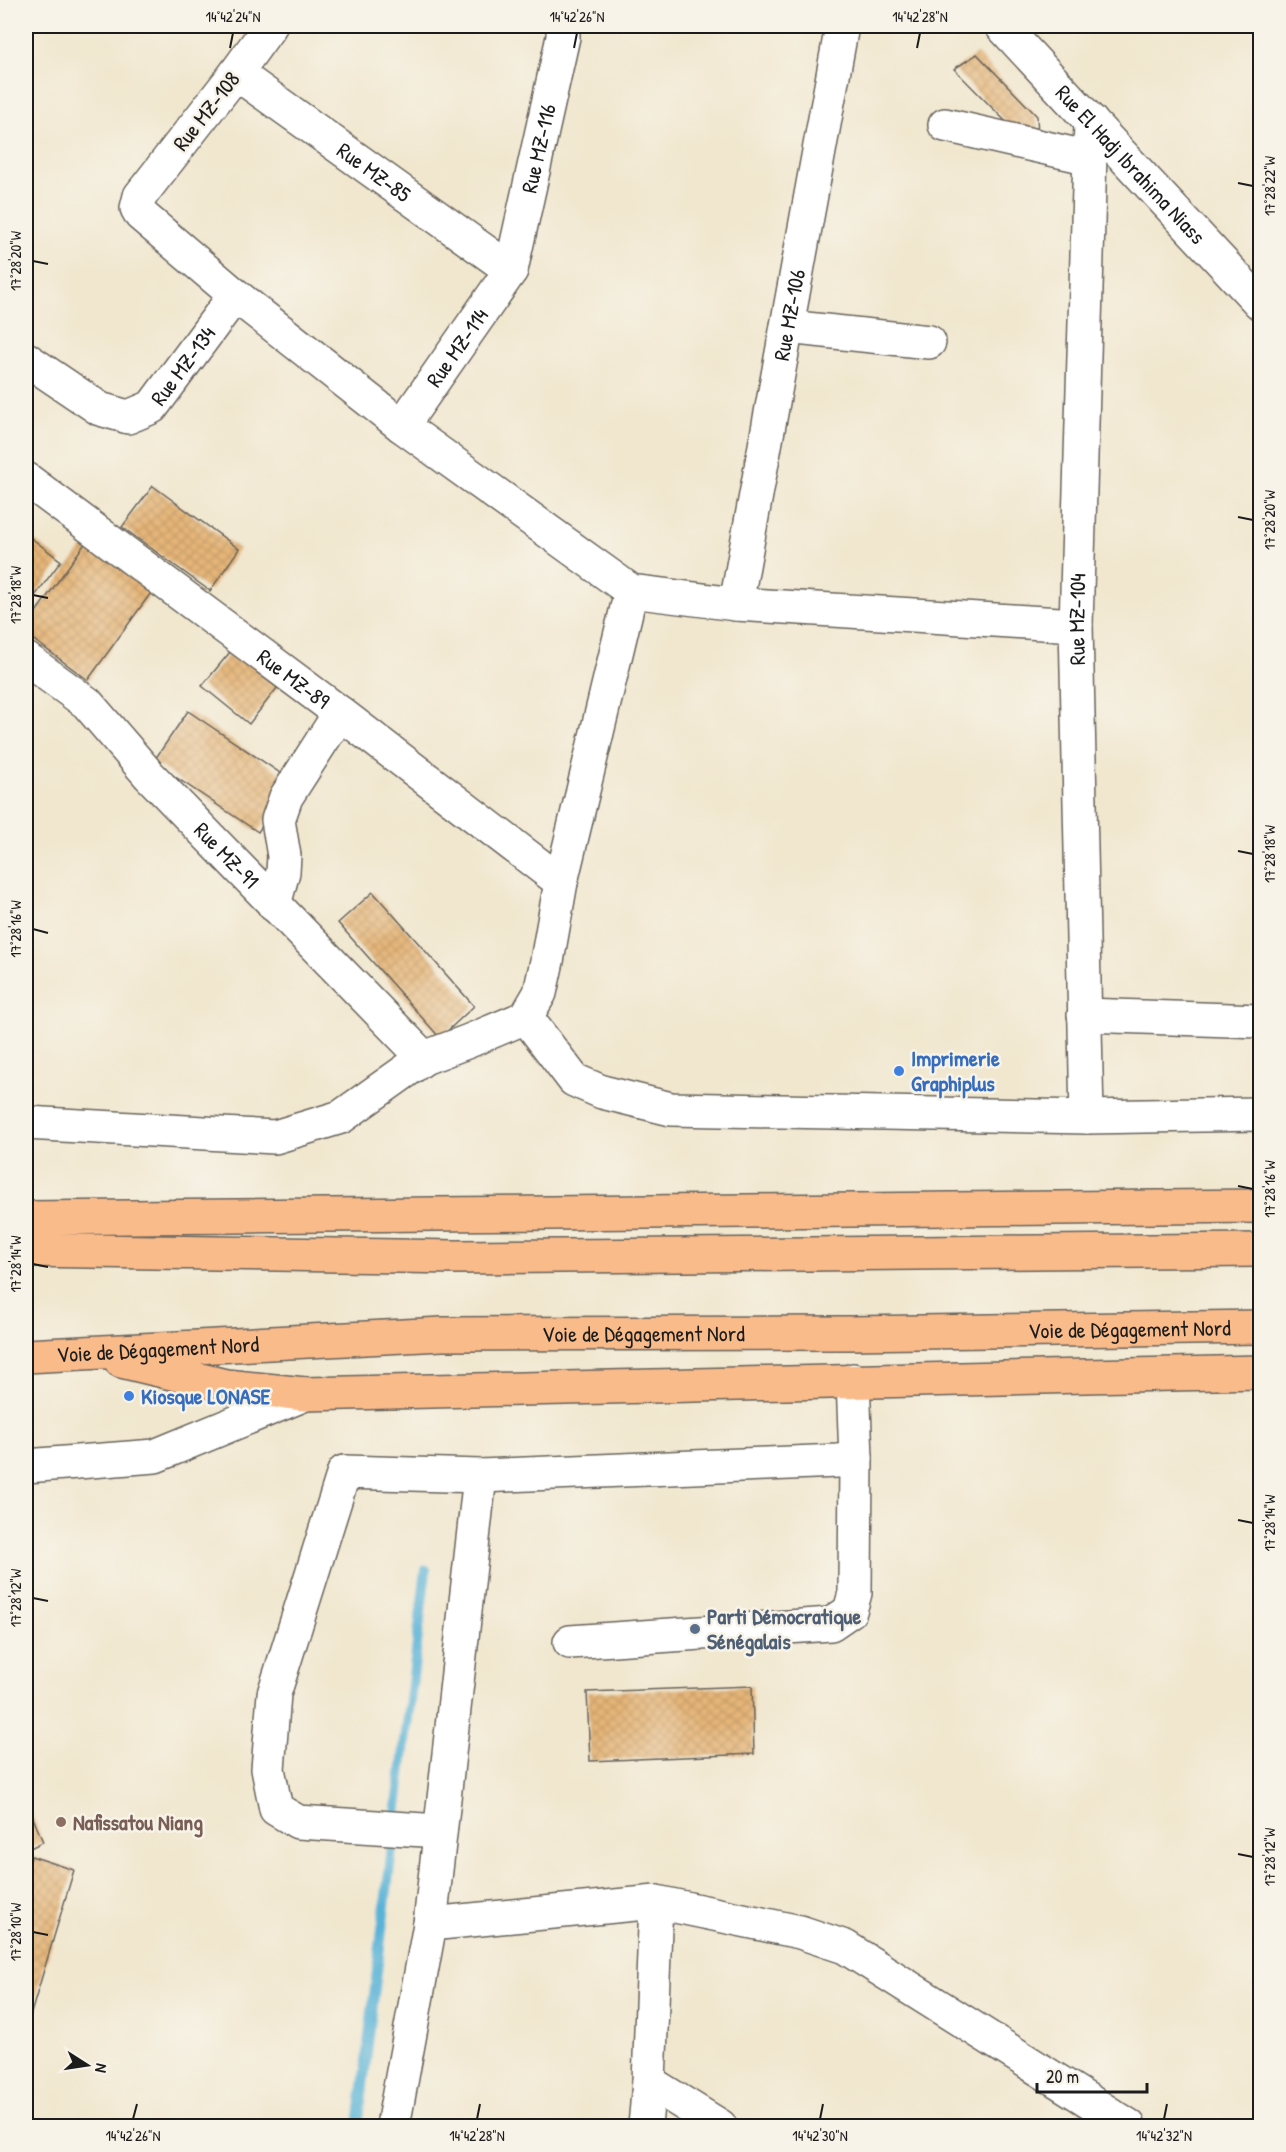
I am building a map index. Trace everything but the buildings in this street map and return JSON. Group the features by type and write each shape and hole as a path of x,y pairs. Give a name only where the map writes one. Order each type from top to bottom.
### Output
{"highway":[{"path":"26,1218 1260,1206"},
{"path":"26,1250 456,1257 1260,1250"},
{"name":"Voie de Dégagement Nord","path":"26,1356 442,1334 851,1333 1260,1327"},
{"path":"87,1353 226,1386 305,1394 1260,1372"}],"street":[{"name":"Rue MZ-108","path":"235,295 141,215 137,208 140,196 270,26"},
{"name":"Rue MZ-116","path":"512,270 563,37 563,26"},
{"name":"Rue MZ-106","path":"736,604 842,26"},
{"name":"Rue El Hadj Ibrahima Niass","path":"1002,26 1260,303"},
{"name":"Rue MZ-85","path":"236,73 512,270"},
{"name":"Rue MZ-104","path":"1087,1117 1076,625 1091,121"},
{"path":"945,124 1090,158"},
{"name":"Rue MZ-114","path":"402,426 512,270"},
{"path":"235,295 402,426 631,591 736,604 1076,625"},
{"name":"Rue MZ-134","path":"26,359 100,410 129,417 152,407 235,295"},
{"path":"787,327 929,342"},
{"name":"Rue MZ-89","path":"26,479 340,713 561,882"},
{"path":"26,1123 275,1137 341,1117 424,1058 526,1017 540,993 548,961 561,882 631,591"},
{"name":"Rue MZ-91","path":"26,659 87,703 149,775 424,1058"},
{"path":"274,905 283,872 284,856 278,820 286,797 340,713"},
{"path":"1084,1015 1260,1021"},
{"path":"526,1017 574,1080 602,1092 671,1108 1087,1117 1260,1114"},
{"path":"570,1642 831,1624 850,1611 855,1593 856,1458 853,1380"},
{"path":"26,1466 155,1456 305,1394"},
{"path":"428,1830 298,1822 276,1809 267,1769 274,1694 344,1472 480,1476 838,1461 856,1458"},
{"path":"393,2127 430,1924 428,1830 480,1476"},
{"path":"430,1924 656,1902 801,1932 845,1947 1129,2127"},
{"path":"645,2127 656,1902"},
{"path":"649,2082 720,2127"}],"waterway":[{"path":"358,2126 426,1570"}],"place":[{"name":"Imprimerie Graphiplus","path":"899,1071"},
{"name":"Kiosque LONASE","path":"129,1396"},
{"name":"Parti Démocratique Sénégalais","path":"695,1629"},
{"name":"Nafissatou Niang","path":"61,1822"}]}
